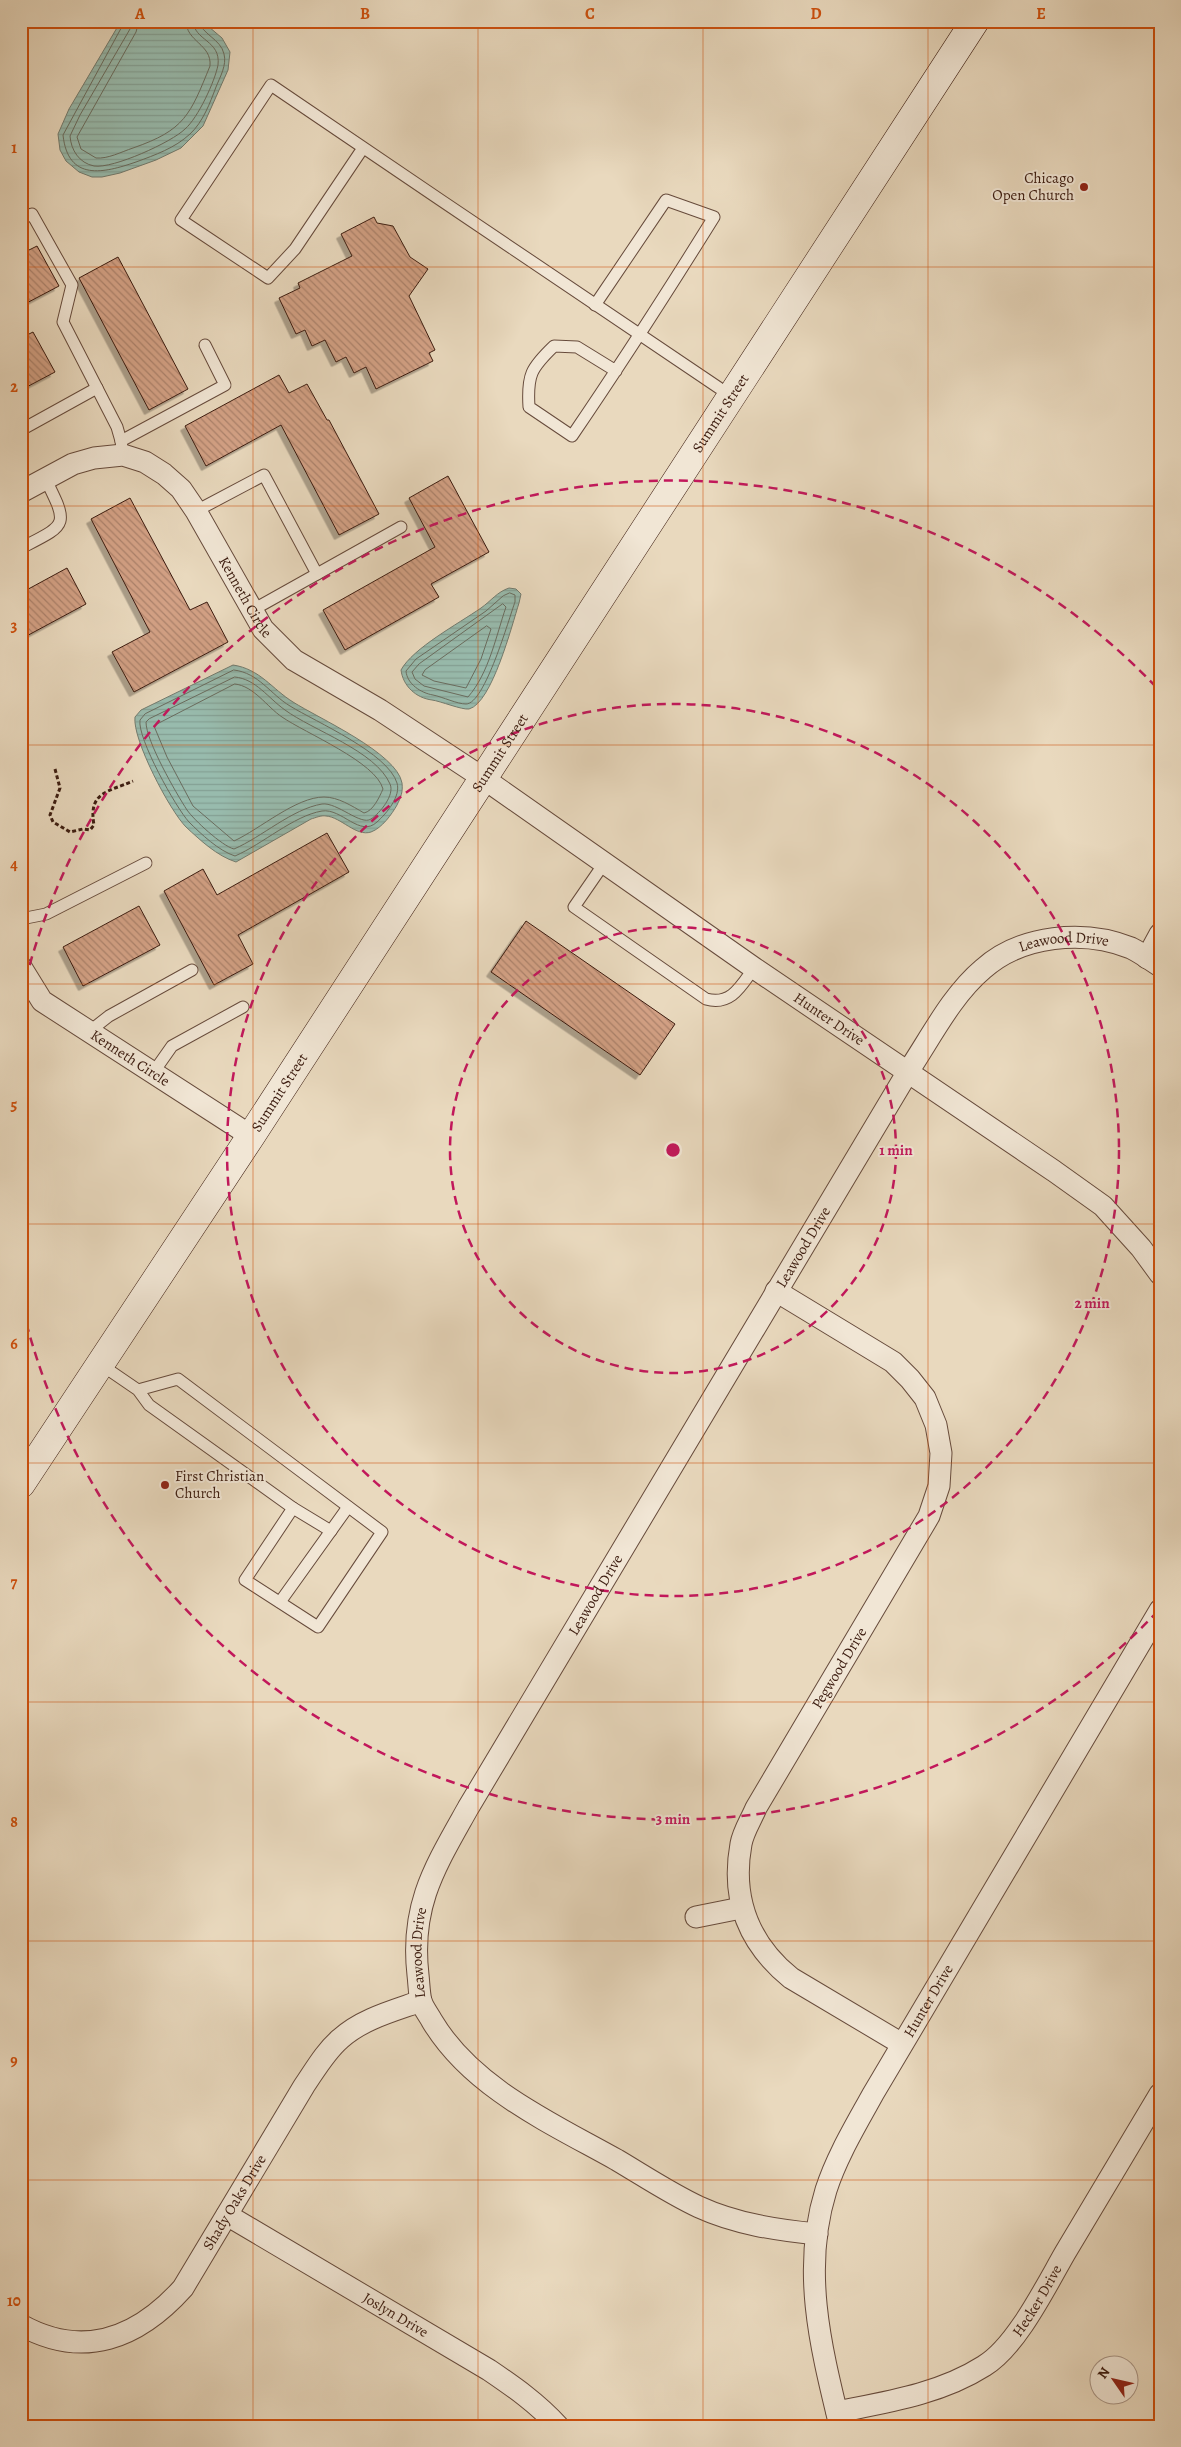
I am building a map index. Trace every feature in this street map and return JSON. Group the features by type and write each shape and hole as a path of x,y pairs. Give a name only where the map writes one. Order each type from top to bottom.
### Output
{"main road":[{"name":"Summit Street","path":"21,1484 251,1136 975,21"}],"street":[{"name":"Kenneth Circle","path":"21,492 45,478 80,462 122,448 145,462 164,474 181,489 196,511 251,611 263,629 294,660 380,710 483,778"},
{"name":"Hunter Drive","path":"483,778 754,968 909,1070 1103,1206 1141,1248 1160,1274"},
{"path":"1153,962 1160,934"},
{"name":"Leawood Drive","path":"817,2234 755,2224 699,2207 550,2122 476,2074 458,2058 440,2034 421,2001 416,1952 416,1927 423,1896 437,1862 776,1291 909,1070 958,997 983,969 1010,951 1040,941 1066,937 1093,939 1130,948 1153,962"},
{"name":"Kenneth Circle","path":"21,967 42,1000 251,1136"},
{"name":"Pegwood Drive","path":"776,1291 893,1362 910,1379 924,1398 936,1425 941,1452 939,1486 930,1516 756,1808 741,1842 738,1875 740,1908 758,1944 774,1964 791,1978 902,2044"},
{"name":"Hunter Drive","path":"839,2419 821,2345 814,2295 817,2234 826,2190 846,2144 902,2044 1160,1610"},
{"path":"696,1917 740,1908"},
{"name":"Shady Oaks Drive","path":"21,2325 41,2335 63,2341 102,2341 140,2326 164,2309 182,2288 228,2215 304,2086 339,2040 357,2026 421,2001"},
{"name":"Hecker Drive","path":"839,2419 960,2380 986,2365 1006,2347 1042,2293 1160,2094"},
{"name":"Joslyn Drive","path":"228,2215 489,2370 520,2390 558,2426"}],"lane":[{"path":"363,148 295,249 268,278 181,220 271,86 595,304 731,396"},
{"path":"595,304 666,200 714,217 640,335 616,371 572,436 529,407 528,388 535,364 554,346 577,347 616,371"},
{"path":"21,219 32,214 72,285 63,322 97,388 122,448 226,385 205,345"},
{"path":"21,430 97,388"},
{"path":"196,511 264,475 317,574"},
{"path":"21,548 58,529 62,519 60,509 45,478"},
{"path":"251,611 401,527"},
{"path":"605,862 574,907 706,1000 716,1002 727,999 737,992 754,968"},
{"path":"21,918 46,914 146,863"},
{"path":"90,1031 117,1011 192,970"},
{"path":"153,1072 172,1046 243,1007"},
{"path":"100,1364 138,1390 149,1405 293,1508 331,1531"},
{"path":"138,1390 178,1379 382,1532 318,1627 245,1580 293,1508"},
{"path":"280,1602 348,1507"}],"path":[{"path":"55,769 60,788 50,815 53,822 70,832 83,829 90,830 94,825 92,808 96,801 114,788 133,781"}],"water":[{"path":"121,21 202,21 222,38 230,52 228,70 203,126 181,148 156,160 120,173 92,177 79,172 66,161 60,150 58,134 69,109"},
{"path":"509,588 516,589 521,594 519,603 493,679 486,693 477,704 469,709 426,699 416,694 407,686 401,670 415,653"},
{"path":"233,665 258,675 293,702 355,737 386,760 397,772 402,783 402,789 397,805 383,824 371,832 365,833 332,817 318,817 311,819 236,862 216,852 186,827 179,819 153,774 139,741 135,717 141,710"}],"building":[{"path":"374,217 377,223 393,226 410,257 428,269 409,296 435,350 429,353 433,361 376,389 366,367 354,373 346,357 336,362 325,340 312,346 305,330 296,334 279,298 300,288 298,283 352,256 341,234"},
{"path":"37,246 59,286 21,306 21,254"},
{"path":"118,257 188,389 149,410 79,278"},
{"path":"33,332 55,372 21,390 21,338"},
{"path":"279,375 289,393 307,384 327,420 329,420 379,514 339,535 281,425 206,466 185,426"},
{"path":"448,476 489,552 431,584 439,597 345,650 323,610 435,547 409,498"},
{"path":"130,498 190,610 207,602 228,642 134,692 112,652 150,632 91,519"},
{"path":"67,568 86,604 21,639 21,593"},
{"path":"327,833 349,872 238,935 253,964 214,985 164,891 203,869 217,895"},
{"path":"139,906 160,945 83,986 63,947"},
{"path":"526,921 675,1024 640,1075 491,972"}],"place":[{"name":"Chicago Open Church","path":"1084,187"},
{"name":"First Christian Church","path":"165,1485"}]}
